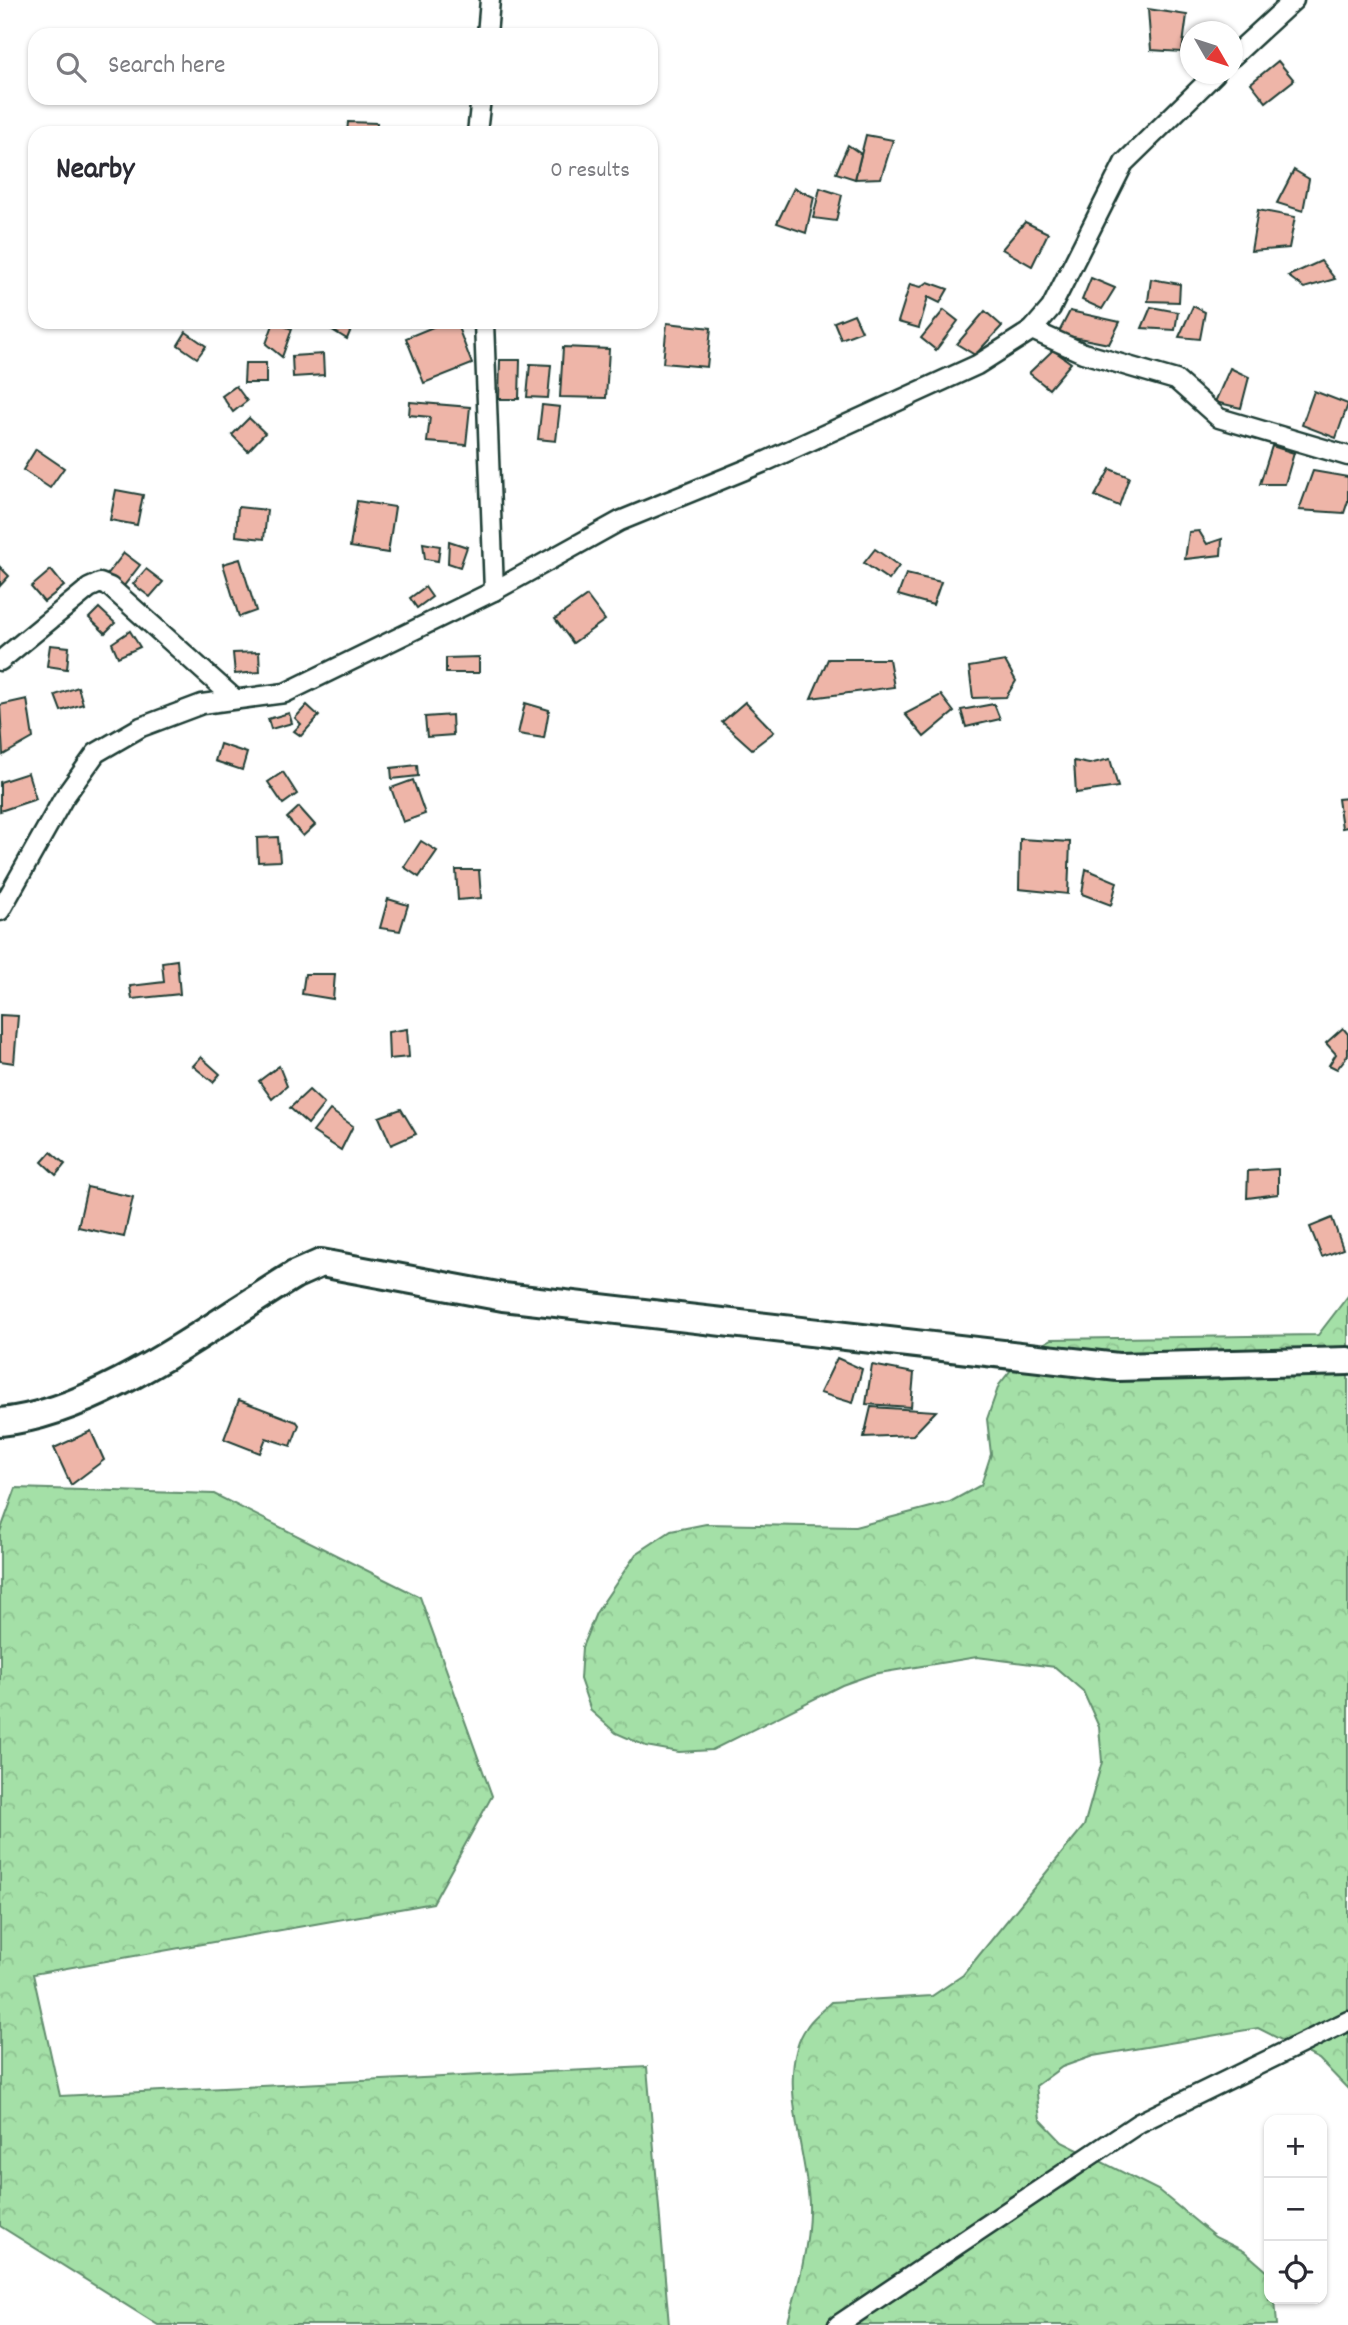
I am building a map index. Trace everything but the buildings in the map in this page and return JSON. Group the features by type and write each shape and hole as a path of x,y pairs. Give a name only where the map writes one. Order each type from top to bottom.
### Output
{"main road":[{"path":"0,1422 58,1411 115,1385 293,1275 321,1263 503,1297 1118,1367 1348,1361"}],"street":[{"path":"488,28 490,0"},
{"path":"1243,48 1294,0"},
{"path":"0,911 63,799 96,754 141,727 202,704 285,693 494,591 620,521 762,463 977,365 1032,330 1051,308 1124,163 1205,84"},
{"path":"478,126 480,105"},
{"path":"484,329 494,591"},
{"path":"1032,330 1083,353 1176,380 1219,418 1348,456"},
{"path":"0,661 89,587 100,583 110,587 235,699"},
{"path":"838,2325 1139,2123 1348,2021"}],"green space":[{"path":"1348,1296 1348,2089 1319,2059 1258,2028 1093,2056 1062,2067 1036,2086 1040,2119 1062,2142 1158,2190 1215,2237 1244,2251 1264,2269 1264,2304 1275,2304 1277,2325 787,2325 802,2265 809,2219 807,2183 793,2088 798,2044 808,2025 831,2002 932,1996 963,1975 1084,1826 1102,1762 1099,1727 1083,1691 1055,1667 977,1657 873,1674 842,1685 712,1750 679,1752 646,1746 616,1733 591,1711 580,1679 582,1647 596,1613 636,1554 671,1531 706,1524 855,1527 950,1502 981,1485 991,1454 987,1419 999,1385 1022,1356 1052,1339 1318,1335"},
{"path":"16,1488 214,1494 420,1597 492,1796 433,1903 33,1974 60,2096 647,2067 669,2325 158,2325 0,2226 0,1532"}]}
